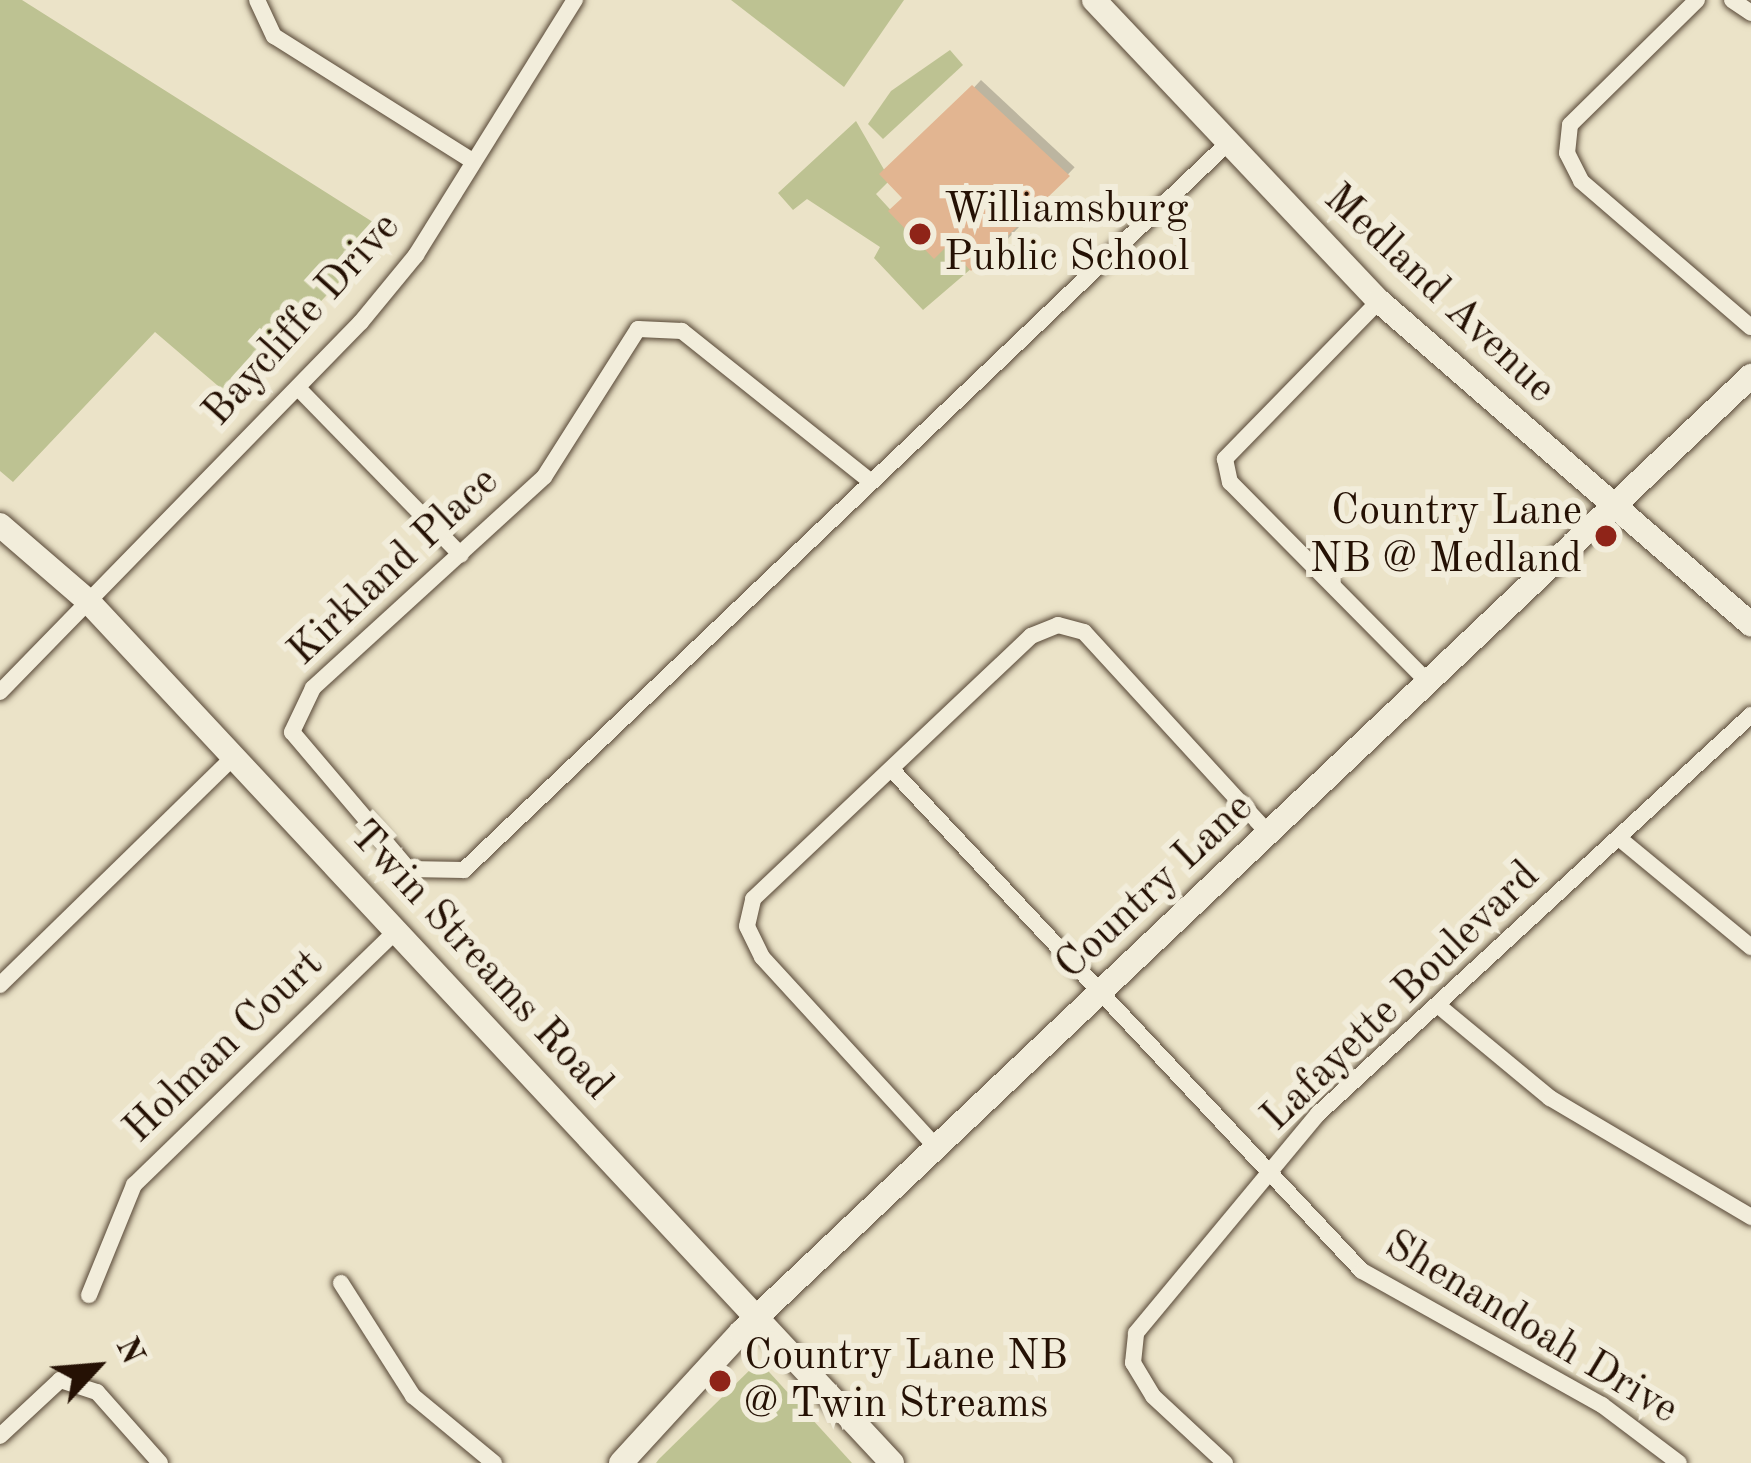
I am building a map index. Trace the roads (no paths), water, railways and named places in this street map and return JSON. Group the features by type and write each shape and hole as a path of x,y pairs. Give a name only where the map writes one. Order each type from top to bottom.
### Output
{"street":[{"path":"257,0 274,36 474,162"},
{"name":"Baycliffe Drive","path":"0,692 298,388 416,255 575,0"},
{"name":"Medland Avenue","path":"1094,0 1379,302 1751,624"},
{"path":"1696,0 1570,125 1567,153 1581,181 1751,327"},
{"path":"1732,0 1751,14"},
{"name":"Kirkland Place","path":"870,481 786,403 658,322 638,328 544,476 292,720 300,749 422,877 464,870 1228,142"},
{"path":"1379,302 1225,459 1230,482 1430,684"},
{"name":"Country Lane","path":"621,1463 758,1319 1751,376"},
{"path":"298,388 461,555"},
{"name":"Twin Streams Road","path":"0,525 87,600 398,928 892,1463"},
{"path":"937,1148 761,957 747,926 753,899 894,772 1030,636 1058,626 1084,632 1269,833"},
{"name":"Lafayette Boulevard","path":"1225,1463 1153,1396 1133,1363 1136,1334 1318,1114 1441,1006 1751,715"},
{"path":"0,985 235,756"},
{"name":"Shenandoah Drive","path":"894,772 1267,1178 1363,1271 1602,1405 1678,1463"},
{"path":"1620,838 1751,946"},
{"name":"Holman Court","path":"89,1295 134,1185 398,928"},
{"path":"1441,1006 1550,1098 1751,1217"},
{"path":"341,1282 413,1396 494,1463"},
{"path":"0,1436 60,1380 97,1392 160,1463"}],"place":[{"name":"Williamsburg Public School","path":"920,234"},
{"name":"Country Lane NB @ Medland","path":"1606,536"},
{"name":"Country Lane NB @ Twin Streams","path":"720,1381"}]}
